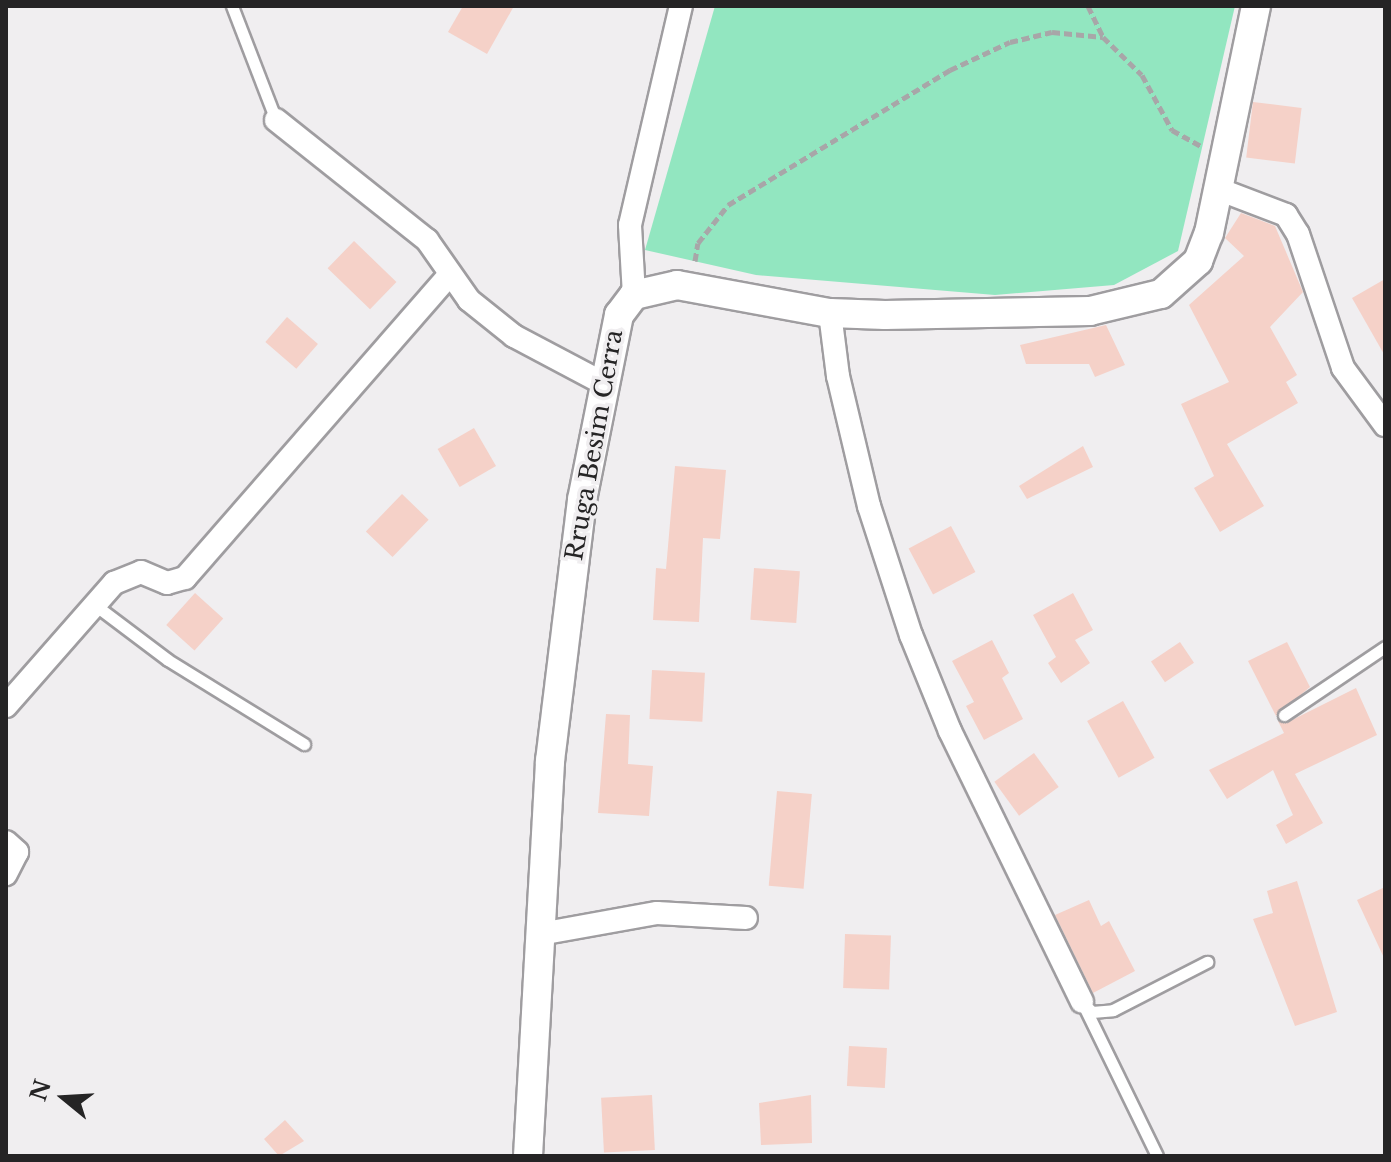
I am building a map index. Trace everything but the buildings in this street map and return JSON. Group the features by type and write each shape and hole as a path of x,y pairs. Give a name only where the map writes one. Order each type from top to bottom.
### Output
{"street":[{"path":"681,6 630,225 634,295 690,288 830,313 1023,314 1136,304 1182,280 1198,261 1218,189 1256,6"},
{"path":"276,120 427,240 448,277 514,336 601,382"},
{"path":"1218,189 1286,215 1298,234 1343,368 1385,425"},
{"path":"6,706 126,574 141,572 167,583 185,578 448,277"},
{"name":"Rruga Besim Cerra","path":"528,1156 540,934 566,614 601,382 619,315 634,295"},
{"path":"830,313 838,376 869,506 911,635 950,731 1082,1002"},
{"path":"6,842 17,852 6,874"},
{"path":"540,934 657,913 746,918"}],"lane":[{"path":"232,6 276,120"},
{"path":"95,605 168,660 304,744"},
{"path":"1284,715 1385,647"},
{"path":"1082,1002 1092,1012 1113,1010 1207,962"},
{"path":"1082,1002 1157,1156"}],"path":[{"path":"1088,6 1103,37 1142,75 1172,130 1225,153"},
{"path":"690,288 698,243 728,205 887,106 1010,42 1052,32 1103,37"}],"green space":[{"path":"715,6 1235,6 1178,251 1114,285 995,295 756,275 645,250"}]}
